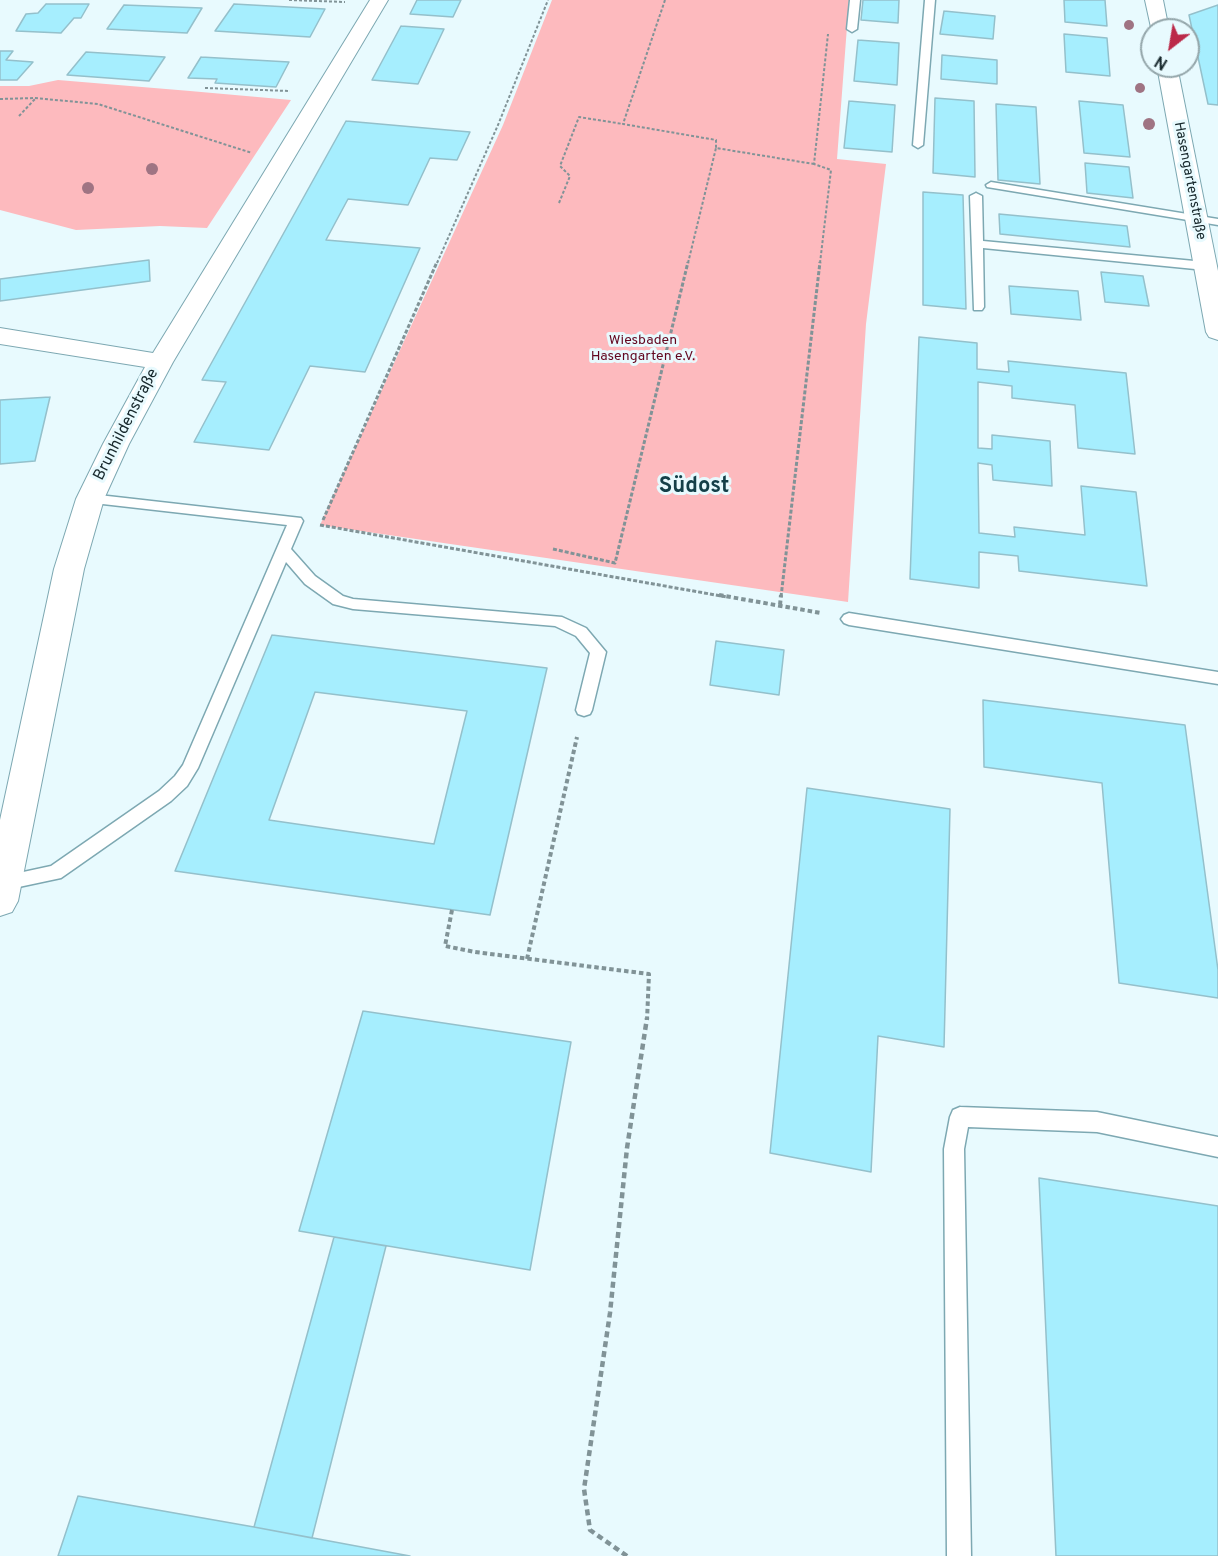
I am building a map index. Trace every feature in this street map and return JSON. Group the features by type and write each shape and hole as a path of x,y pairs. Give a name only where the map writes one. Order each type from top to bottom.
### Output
{"street":[{"name":"Brunhildenstraße","path":"2,892 69,569 90,499 116,444 160,362 379,0"},
{"path":"1154,0 1158,18"},
{"name":"Hasengartenstraße","path":"1170,78 1207,221 1205,266 1218,332"},
{"path":"0,336 160,362"}],"lane":[{"path":"852,29 855,0"},
{"path":"918,145 930,0"},
{"path":"991,185 1207,221"},
{"path":"976,196 978,307"},
{"path":"978,244 1205,266"},
{"path":"2,892 55,873 165,796 181,781 190,768 296,521 90,499"},
{"path":"284,551 310,579 338,600 353,604 557,621 581,632 598,652 584,710"},
{"path":"849,619 1218,678"},
{"path":"959,1556 954,1149 960,1117 1097,1122 1218,1147"}],"path":[{"path":"289,0 312,0"},
{"path":"320,525 498,125 548,0"},
{"path":"623,124 664,0"},
{"path":"814,164 829,23"},
{"path":"205,88 323,93"},
{"path":"19,116 35,98"},
{"path":"0,99 35,98 98,104 232,148 282,160"},
{"path":"553,549 615,563 716,148 716,140 579,117 560,166 570,176 559,203"},
{"path":"716,148 814,164 831,170 780,604"},
{"path":"296,521 780,604 849,619"},
{"path":"527,959 584,710"},
{"path":"452,910 445,946 475,952 649,974 646,1029 627,1148 610,1313 584,1489 590,1530 627,1556"}],"green space":[{"name":"Wiesbaden Hasengarten e.V.","path":"552,0 849,0 837,159 886,164 866,324 848,602 320,525 503,125"},
{"path":"58,80 291,100 207,228 160,226 76,230 0,210 0,86 29,86"}],"building":[{"path":"417,0 461,0 453,17 410,14"},
{"path":"863,0 899,0 898,23 861,20"},
{"path":"1064,0 1105,0 1107,26 1065,22"},
{"path":"46,4 89,4 81,18 74,18 61,33 16,31 26,14 38,13"},
{"path":"234,4 325,9 310,37 215,31"},
{"path":"124,5 202,8 187,33 107,29"},
{"path":"1218,5 1218,105 1208,104 1200,67 1200,18 1190,18 1189,15"},
{"path":"944,11 995,16 993,39 940,34"},
{"path":"401,26 444,29 418,84 372,80"},
{"path":"1064,34 1107,38 1110,76 1066,72"},
{"path":"858,40 899,43 897,85 854,81"},
{"path":"0,51 13,51 6,60 33,62 17,80 0,80"},
{"path":"86,52 165,57 149,81 67,75"},
{"path":"942,55 997,60 997,84 941,79"},
{"path":"201,57 289,62 276,87 215,83 217,79 188,78"},
{"path":"935,98 974,101 975,177 933,173"},
{"path":"849,101 895,105 892,152 844,148"},
{"path":"1079,101 1123,105 1130,157 1084,153"},
{"path":"996,104 1036,107 1040,184 998,180"},
{"path":"346,121 470,132 457,160 430,158 408,205 348,199 326,240 420,248 365,372 310,366 269,450 194,442 226,382 202,380"},
{"path":"1085,163 1129,167 1133,198 1087,193"},
{"path":"923,192 963,195 966,309 923,305"},
{"path":"999,214 1127,226 1130,247 1000,234"},
{"path":"149,260 150,281 0,301 0,279"},
{"path":"1101,272 1143,276 1149,306 1105,302"},
{"path":"1009,286 1078,291 1081,320 1011,314"},
{"path":"919,337 977,343 977,369 1009,372 1008,361 1126,373 1135,454 1078,448 1075,405 1012,398 1012,386 978,382 978,448 992,449 992,435 1050,441 1052,486 993,480 992,465 978,463 979,533 1015,537 1014,527 1085,535 1081,486 1136,492 1147,586 1019,571 1018,556 979,552 979,588 910,579"},
{"path":"50,397 35,461 0,464 0,400"},
{"path":"272,635 547,668 490,915 175,871","holes":["315,692 467,711 434,844 269,820"]},
{"path":"716,641 784,650 779,695 710,685"},
{"path":"983,700 1185,725 1218,970 1218,998 1119,983 1102,783 984,767"},
{"path":"807,788 950,809 944,1047 878,1036 871,1172 770,1153"},
{"path":"363,1011 571,1042 530,1270 299,1231"},
{"path":"1039,1178 1218,1206 1218,1556 1056,1556"},
{"path":"334,1237 386,1246 312,1538 254,1527"},
{"path":"78,1496 254,1527 410,1556 58,1556"}],"district":[{"name":"Südost","path":"694,488"}]}
